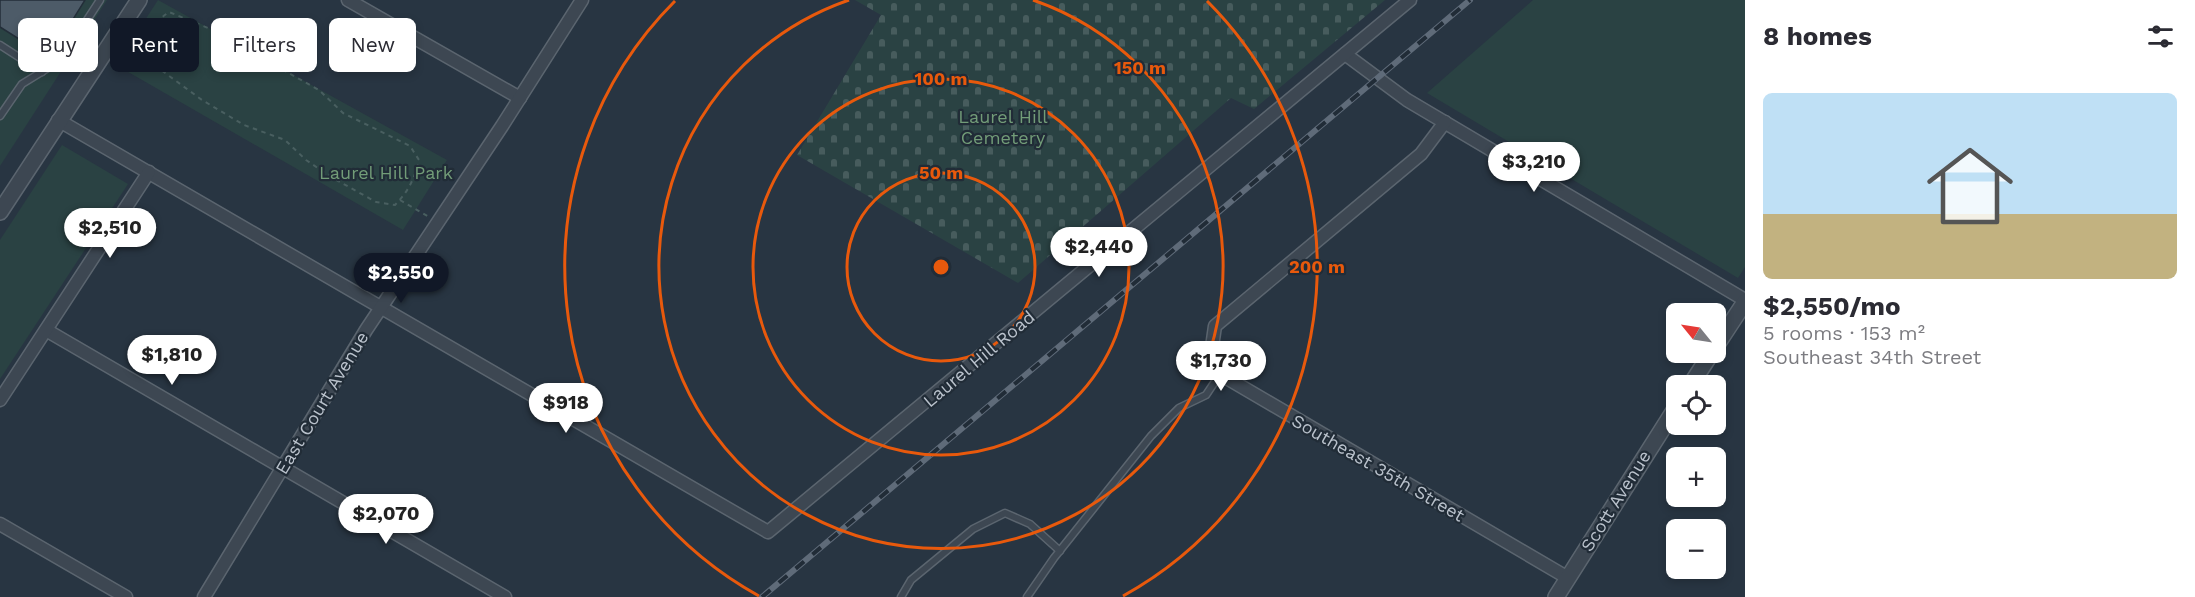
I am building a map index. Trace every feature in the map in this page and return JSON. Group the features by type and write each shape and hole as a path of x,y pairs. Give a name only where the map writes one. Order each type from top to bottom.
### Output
{"street":[{"path":"0,212 58,120 139,0"},
{"path":"348,0 519,98"},
{"name":"East Court Avenue","path":"204,597 380,308 582,0"},
{"name":"Laurel Hill Road","path":"380,308 768,532 1410,0"},
{"path":"1345,54 1379,82 1745,301 1726,330"},
{"path":"58,120 380,308"},
{"path":"1220,374 1212,354 1215,326 1421,154 1445,122"},
{"path":"0,400 149,172"},
{"path":"46,330 505,597"},
{"name":"Southeast 35th Street","path":"1220,374 1568,578"},
{"name":"Scott Avenue","path":"1556,597 1666,423"},
{"path":"0,524 126,597"}],"lane":[{"path":"88,18 99,0"},
{"path":"0,45 18,57"},
{"path":"0,116 22,84 42,72"},
{"path":"1027,597 1060,551 1151,436 1179,408 1206,395 1220,374"},
{"path":"901,597 911,580 973,529 1005,513 1030,524 1060,551"}],"path":[{"path":"160,18 169,12 184,18"},
{"path":"164,72 202,100 244,125 285,140 306,160 376,202 395,205 400,200 415,177 419,160 410,146 343,112 319,90 199,24"},
{"path":"400,200 420,210 437,223"}],"green space":[{"path":"0,0 107,0 95,18 18,18 18,72 61,72 0,166"},
{"name":"Laurel Hill Park","path":"158,0 191,18 146,18"},
{"name":"Laurel Hill Cemetery","path":"855,0 1385,0 1254,109 1231,98 1018,283 797,155 881,15"},
{"path":"1533,0 1745,0 1745,267 1738,278 1427,93"},
{"name":"Laurel Hill Park","path":"199,23 211,29 211,72 288,72 447,160 403,230 128,72 199,72"},
{"path":"62,145 128,184 0,379 0,240"}],"building":[{"path":"0,0 85,0 74,18 18,18 18,38 0,27"}],"railway":[{"path":"762,597 1470,0"}]}
